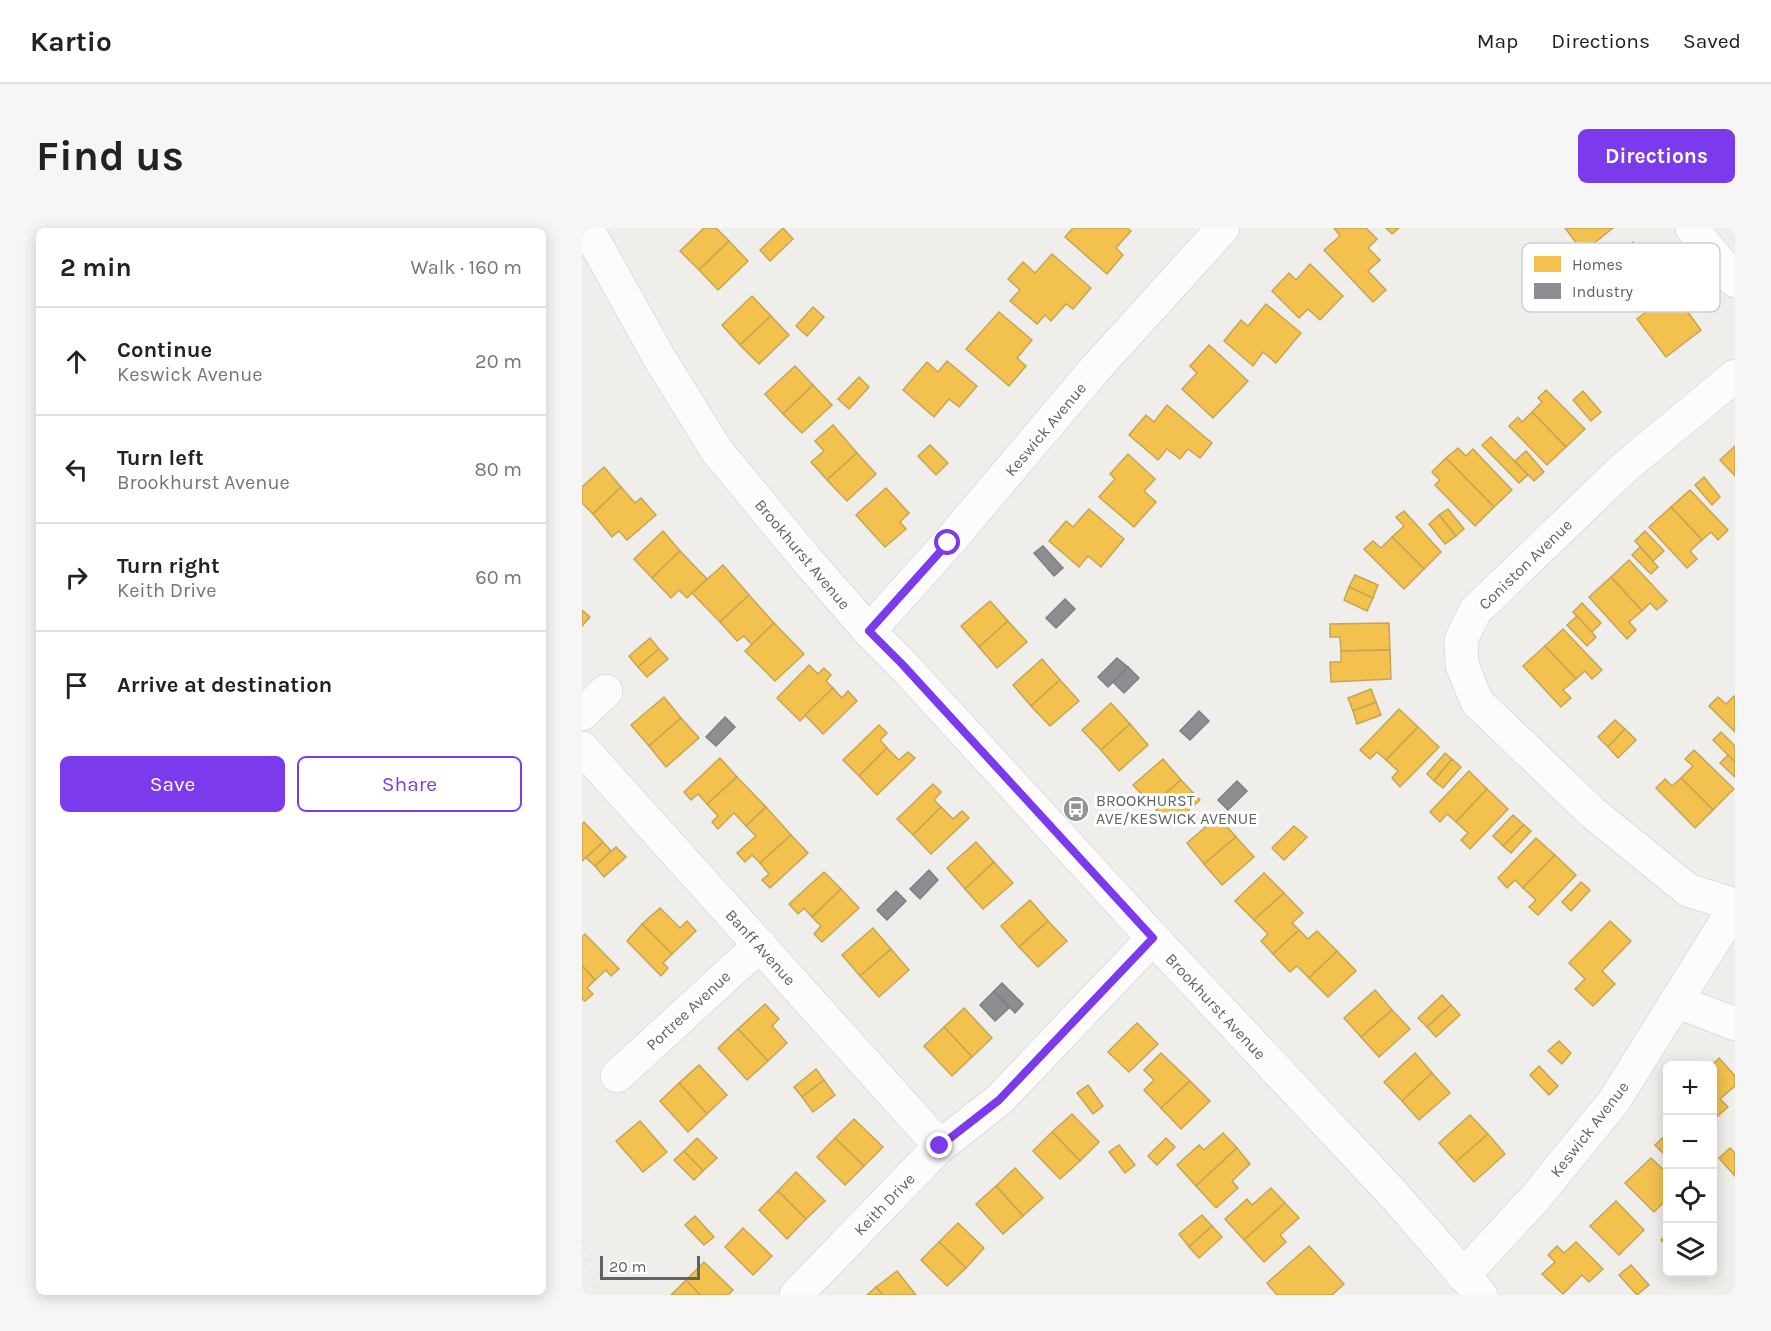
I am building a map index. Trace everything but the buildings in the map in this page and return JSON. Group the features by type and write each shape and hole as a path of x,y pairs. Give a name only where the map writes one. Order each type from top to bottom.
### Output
{"street":[{"name":"Brookhurst Avenue","path":"587,228 660,359 717,451 807,560 869,631 1395,1196 1472,1285"},
{"name":"Keswick Avenue","path":"869,631 948,543 1095,369 1223,228"},
{"path":"1692,228 1704,243"},
{"path":"1720,263 1735,281"},
{"name":"Coniston Avenue","path":"1735,376 1626,466 1476,611 1461,640 1462,665 1477,702 1593,813 1688,890 1735,906"},
{"path":"582,714 606,691"},
{"name":"Banff Avenue","path":"582,748 940,1146"},
{"name":"Keswick Avenue","path":"1472,1285 1536,1197 1614,1101 1735,906"},
{"name":"Keith Drive","path":"796,1295 940,1146 999,1100 1153,938"},
{"name":"Portree Avenue","path":"617,1076 759,945"},
{"path":"1676,1001 1735,1024"}],"railway":[{"path":"582,1241 600,1295"}],"place":[{"name":"BROOKHURST AVE/KESWICK AVENUE","path":"1076,809"}],"route":[{"path":"940,1146 999,1100 1153,938 902,664 869,631 948,543"}]}
